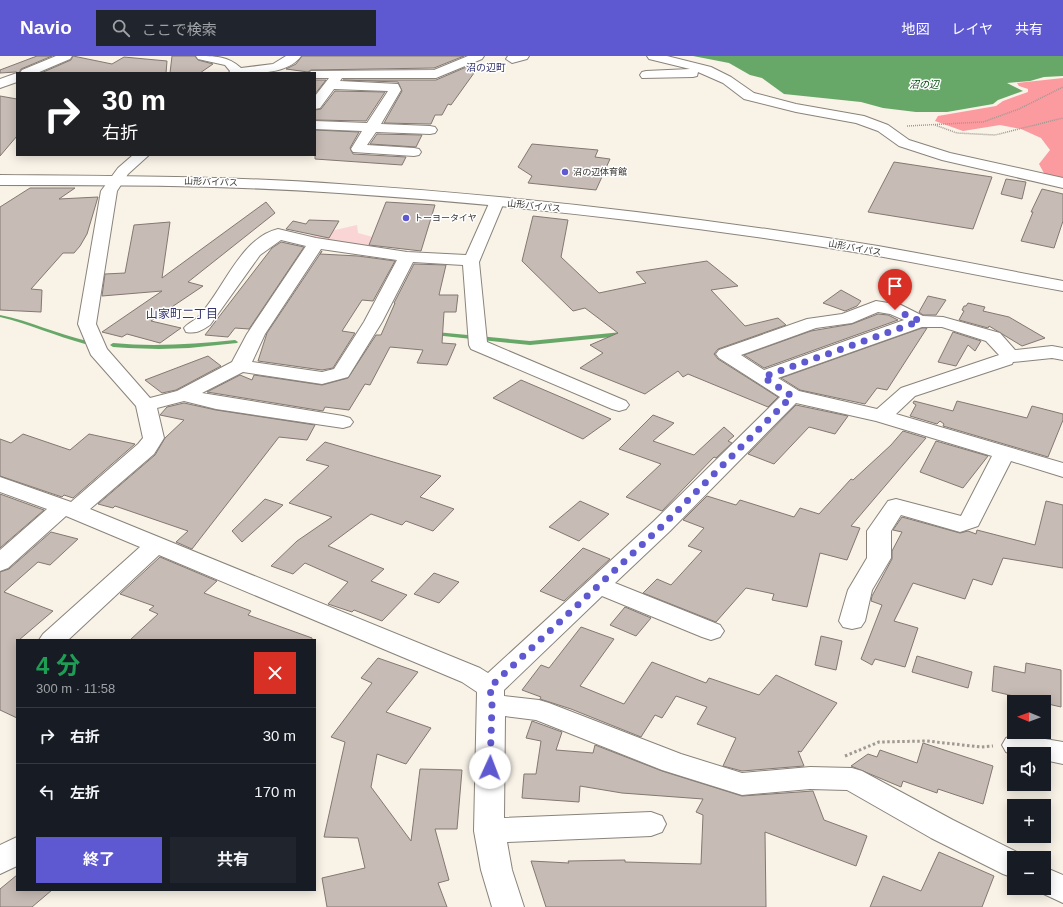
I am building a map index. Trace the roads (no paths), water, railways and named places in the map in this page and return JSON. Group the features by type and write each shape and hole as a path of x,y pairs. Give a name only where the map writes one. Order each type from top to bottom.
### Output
{"main road":[{"path":"28,72 66,56"},
{"path":"202,56 229,62 236,72 276,67 295,56"},
{"path":"316,104 335,80 353,75 407,68 436,74 451,61 478,56"},
{"path":"653,56 712,72 727,80 749,96 796,108 859,119 883,128 904,143 947,157 1063,183"},
{"path":"353,75 356,61"},
{"path":"260,70 281,72"},
{"path":"646,75 712,72"},
{"path":"316,74 335,80 393,87 395,90 358,149 414,152"},
{"path":"0,84 16,77"},
{"path":"316,125 430,130"},
{"path":"0,563 146,449 154,438 146,405 98,350 87,324 109,191 119,176 141,156"},
{"name":"山形バイパス","path":"0,171 265,184 496,202 717,227 854,247 1063,286"},
{"name":"山形バイパス","path":"0,180 119,176 280,176 575,200 854,238 1063,273"},
{"path":"496,202 471,260 477,338 619,405"},
{"path":"193,328 204,321 254,251 278,234 316,243 407,257 471,260"},
{"path":"240,366 256,334 316,243"},
{"path":"146,405 184,395 240,366 322,378 340,372 372,322 407,257"},
{"path":"1007,357 1009,355 993,337 943,322 920,321 895,310 876,306 846,319 813,323 726,354 792,396 881,416 1004,454 1063,470"},
{"path":"763,377 920,321"},
{"path":"881,416 908,392 1005,360 1007,357 1052,352 1063,354"},
{"path":"184,395 216,403 344,422"},
{"path":"508,907 500,887 492,854 489,831 488,800 491,696 597,585 662,526 792,396"},
{"path":"852,621 860,590 879,558 879,532 896,506 960,525 970,521 1004,454"},
{"path":"0,484 68,509 471,675 491,696 539,710 672,762 742,784 810,778 852,779 1007,861"},
{"path":"53,639 155,546"},
{"path":"597,585 711,631"},
{"path":"1016,745 1063,753"},
{"path":"489,831 651,824"},
{"path":"0,861 16,850"},
{"path":"1051,884 1063,890"}],"water":[{"name":"沼の辺","path":"693,56 1063,56 1063,76 1044,77 1030,81 1007,83 1023,91 998,100 993,104 947,112 916,112 883,108 861,102 784,94 762,78 750,75 729,63"}],"waterway":[{"path":"0,316 21,321 85,342"},
{"path":"436,334 530,343 622,334"},
{"path":"113,345 159,347 235,342"}],"place":[{"name":"沼の辺体育館","path":"565,172"},
{"name":"トーヨータイヤ","path":"406,218"}],"district":[{"name":"沼の辺町","path":"486,67"},
{"name":"山家町二丁目","path":"182,314"}]}
